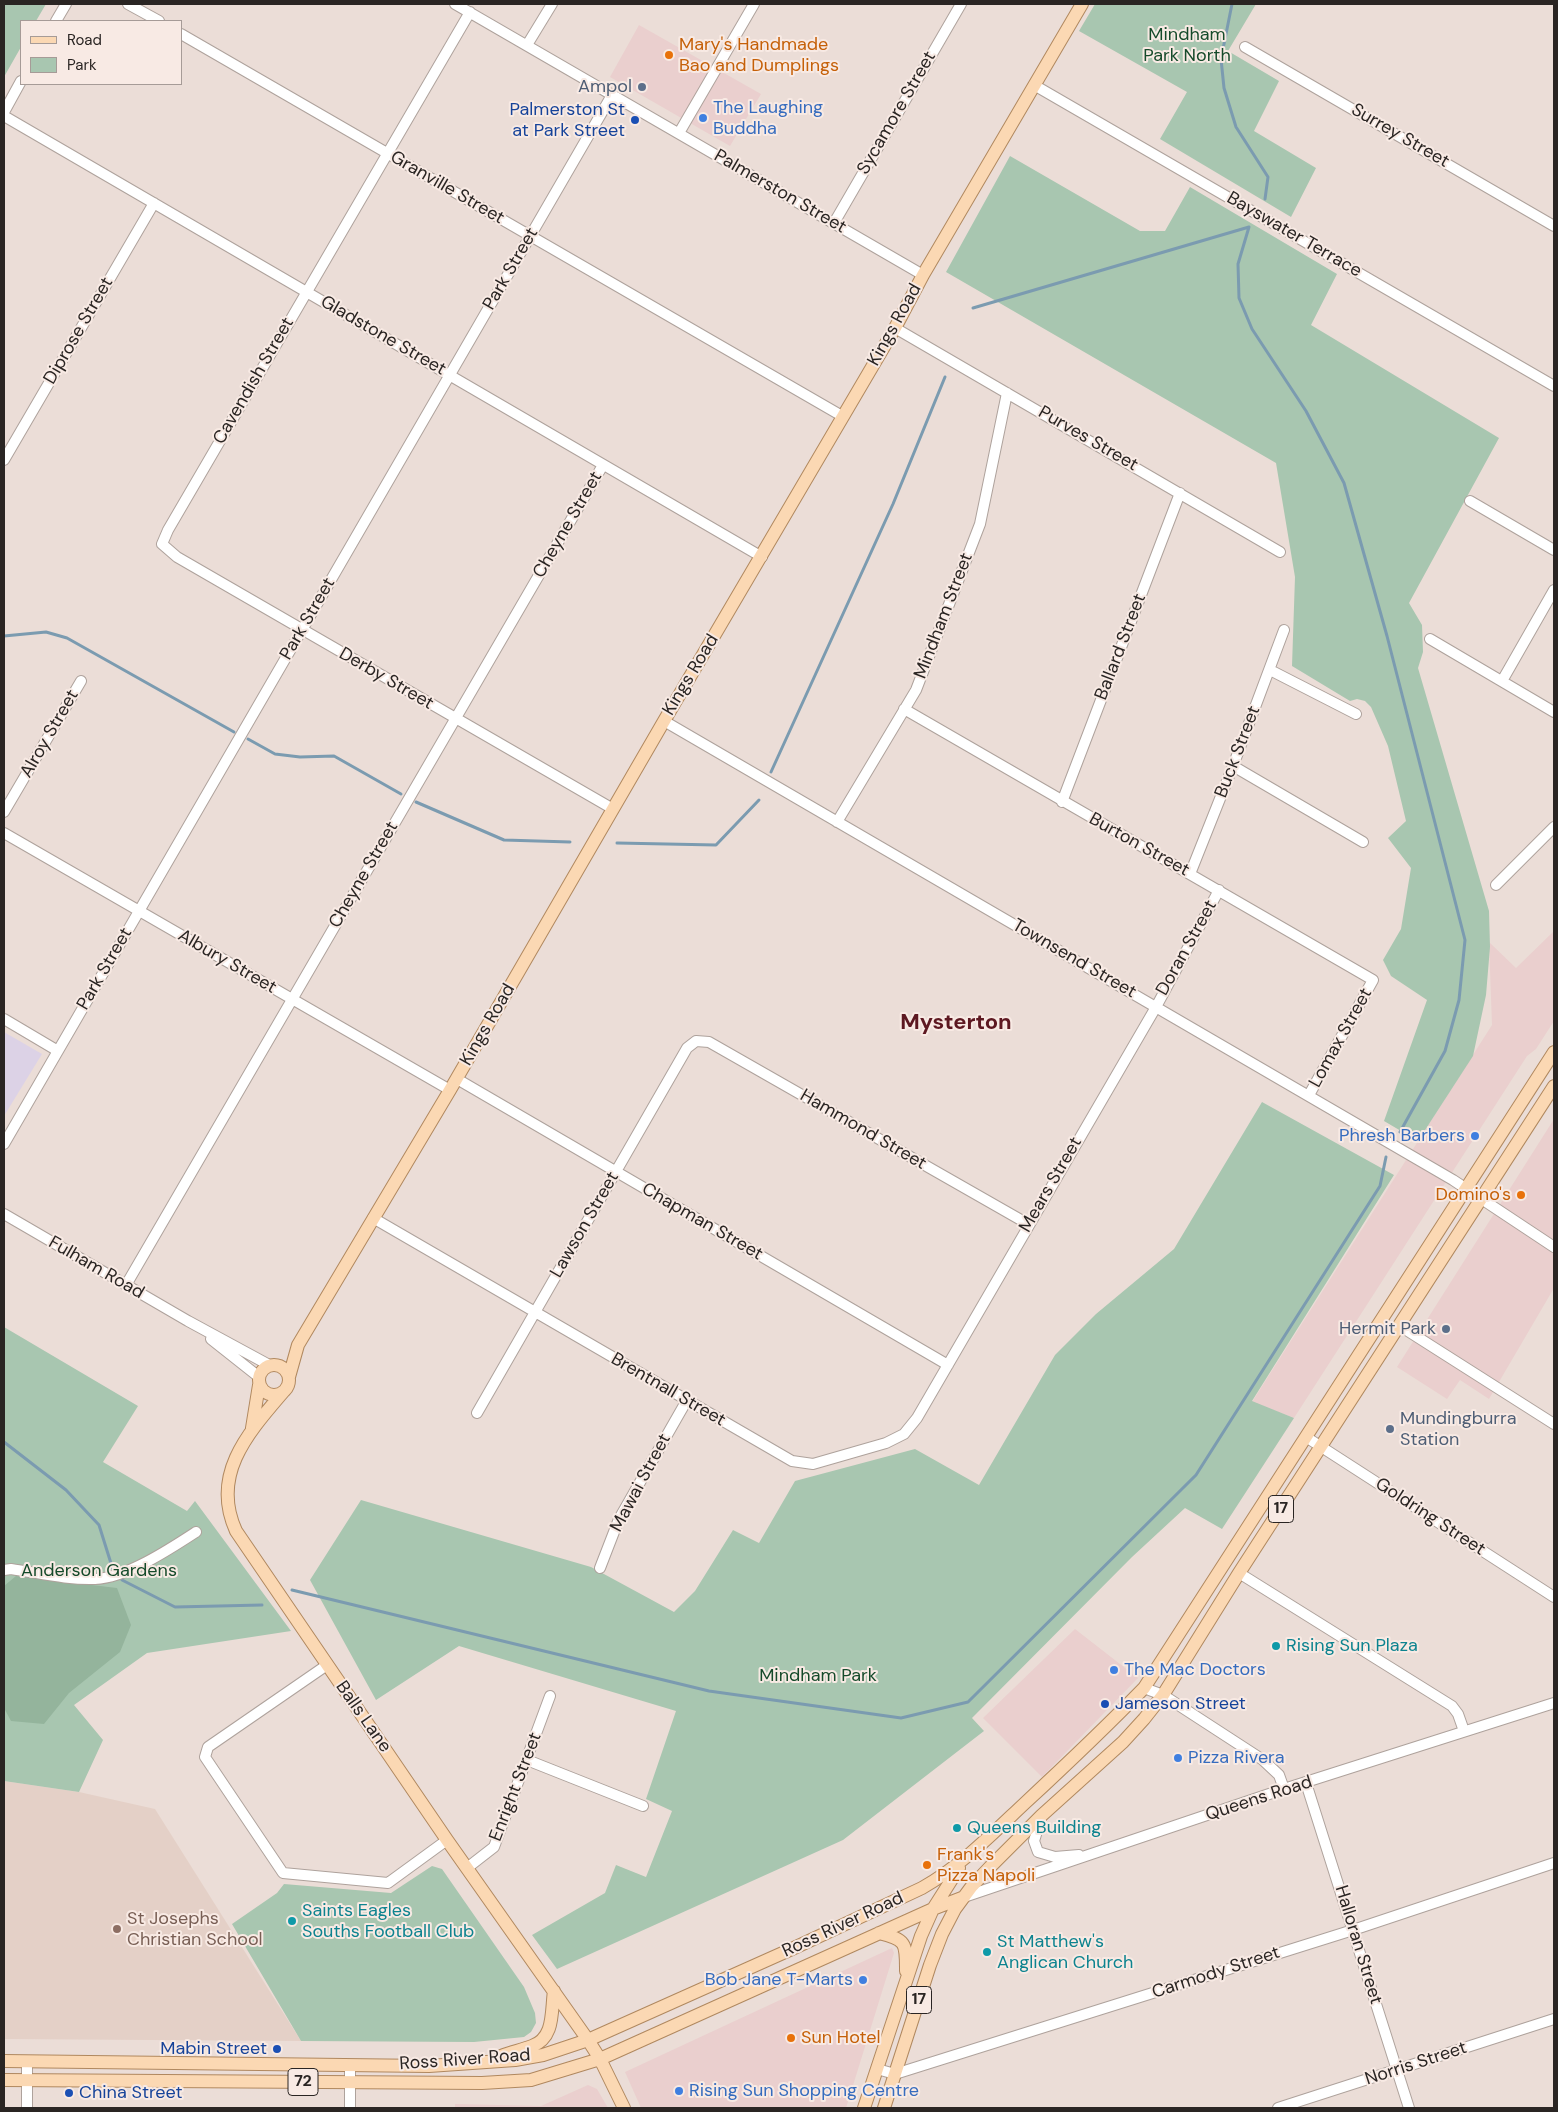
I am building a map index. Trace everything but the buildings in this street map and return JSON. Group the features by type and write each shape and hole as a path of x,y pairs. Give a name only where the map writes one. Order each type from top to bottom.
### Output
{"main road":[{"name":"Kings Road","path":"289,1377 298,1345 454,1085 1082,4"},
{"name":"17","path":"864,2108 921,1936 933,1909 950,1881 971,1854 1101,1732 1144,1688 1554,1052"},
{"name":"17","path":"884,2108 936,1950 949,1919 964,1897 986,1871 1041,1816 1123,1742 1163,1695 1554,1086"},
{"name":"Kings Road","path":"273,1366 298,1345"},
{"path":"273,1366 282,1368 289,1377 288,1387 275,1396 266,1393 259,1381 266,1368 273,1366"},
{"name":"Balls Lane","path":"252,1428 259,1381"},
{"name":"Balls Lane","path":"284,1391 252,1428 231,1470 227,1483 228,1510 236,1531 588,2040 600,2059 624,2108"},
{"name":"Ross River Road","path":"4,2061 429,2066 485,2063 543,2055 588,2040 794,1948 922,1888 941,1877 971,1854"},
{"name":"Ross River Road","path":"4,2080 482,2084 531,2080 600,2059 879,1933 964,1897"},
{"path":"879,1933 898,1939 905,1946 906,1981"},
{"path":"485,2063 534,2046 544,2039 549,2030 554,1991"}],"street":[{"path":"57,20 66,4"},
{"path":"128,4 157,20"},
{"name":"Palmerston Street","path":"455,4 923,275"},
{"path":"527,45 552,4"},
{"path":"679,133 754,4"},
{"name":"Sycamore Street","path":"834,223 961,4"},
{"name":"Cavendish Street","path":"162,544 168,530 306,291 470,12"},
{"name":"Granville Street","path":"182,35 842,416"},
{"name":"Surrey Street","path":"1246,47 1554,226"},
{"path":"4,112 20,83"},
{"name":"Bayswater Terrace","path":"1034,84 1554,386"},
{"name":"Park Street","path":"4,1144 612,95"},
{"name":"Gladstone Street","path":"4,116 762,557"},
{"name":"Diprose Street","path":"4,460 154,203"},
{"name":"Purves Street","path":"895,328 1280,552"},
{"name":"Mindham Street","path":"837,822 916,690 980,524 1007,393"},
{"name":"Cheyne Street","path":"126,1285 602,464"},
{"name":"Ballard Street","path":"1062,802 1180,493"},
{"path":"1470,501 1554,550"},
{"name":"Derby Street","path":"162,544 177,557 454,719 613,809"},
{"path":"1502,682 1554,590"},
{"name":"Buck Street","path":"1190,874 1284,630"},
{"path":"1430,639 1554,712"},
{"path":"1270,670 1356,714"},
{"name":"Alroy Street","path":"4,812 81,681"},
{"name":"Burton Street","path":"904,709 1373,980"},
{"name":"Townsend Street","path":"664,721 1454,1180 1481,1200 1554,1247"},
{"path":"1233,766 1363,842"},
{"path":"1496,885 1554,827"},
{"name":"Albury Street","path":"4,833 292,999 454,1085"},
{"name":"Doran Street","path":"1156,1007 1219,890"},
{"name":"Lomax Street","path":"1309,1095 1373,980"},
{"name":"Mears Street","path":"948,1365 1028,1224 1156,1007"},
{"path":"4,1019 58,1051"},
{"name":"Hammond Street","path":"696,1041 709,1042 1028,1224"},
{"name":"Lawson Street","path":"478,1413 687,1048 696,1041"},
{"name":"Chapman Street","path":"454,1085 616,1172 948,1365"},
{"name":"Fulham Road","path":"4,1214 188,1321 273,1366"},
{"name":"Brentnall Street","path":"373,1218 780,1455 802,1464 813,1464 886,1443 904,1434 917,1418 948,1365"},
{"name":"Fulham Road","path":"188,1321 259,1381"},
{"path":"1400,1326 1554,1424"},
{"name":"Mawai Street","path":"600,1568 619,1519 687,1400"},
{"name":"Goldring Street","path":"1306,1438 1554,1597"},
{"path":"4,1570 11,1569 97,1579 115,1575 149,1560 196,1532"},
{"path":"1240,1573 1452,1706 1458,1714 1464,1731"},
{"path":"327,1665 208,1747 205,1757 283,1873 388,1884 448,1840"},
{"path":"1144,1688 1163,1695 1263,1760 1279,1775 1284,1789"},
{"name":"Enright Street","path":"468,1868 494,1847 550,1696"},
{"name":"Queens Road","path":"964,1897 1284,1789 1554,1703"},
{"path":"527,1760 644,1806"},
{"name":"Halloran Street","path":"1306,1783 1409,2108"},
{"path":"1041,1816 1034,1841 1036,1849 1041,1854 1055,1857 1094,1854"},
{"name":"Carmody Street","path":"895,2074 1353,1930 1554,1863"},
{"name":"Norris Street","path":"1278,2108 1554,2019"},
{"path":"26,2108 27,2061"},
{"path":"350,2065 350,2108"},
{"path":"877,2069 895,2074"}],"shaded area":[{"path":"639,25 761,94 730,146 610,77"},
{"path":"1554,931 1554,1021 1536,1049 1527,1056 1294,1418 1252,1402 1492,1025 1489,942 1516,968"},
{"path":"4,1032 42,1054 4,1116"},
{"path":"1554,1119 1554,1288 1489,1399 1460,1380 1447,1399 1397,1367"},
{"path":"1075,1629 1138,1678 1042,1777 983,1718"},
{"name":"St Josephs Christian School","path":"4,1781 79,1792 155,1809 301,2041 4,2039"},
{"name":"Rising Sun Shopping Centre","path":"892,1948 894,1953 846,2108 641,2108 625,2072"},
{"path":"588,2085 597,2089 608,2108 455,2108 455,2104 541,2106"}],"green space":[{"path":"4,4 46,4 37,20 20,20 20,49 4,77"},
{"name":"Mindham Park North","path":"1095,4 1256,4 1228,51 1279,81 1254,131 1316,168 1291,217 1160,139 1187,92 1079,31"},
{"path":"1010,156 1140,231 1165,231 1190,187 1337,274 1311,325 1499,438 1409,603 1422,625 1423,652 1418,668 1489,911 1490,947 1486,995 1473,1056 1418,1141 1384,1121 1427,1000 1391,976 1383,960 1401,929 1411,868 1388,838 1406,821 1388,746 1371,707 1365,701 1357,699 1350,701 1292,666 1295,577 1276,463 946,272"},
{"name":"Mindham Park","path":"1262,1102 1394,1175 1252,1401 1294,1418 1222,1529 1185,1508 1132,1557 972,1718 984,1731 843,1840 557,1969 532,1935 605,1893 616,1865 646,1877 672,1811 646,1799 676,1711 459,1646 376,1700 310,1580 361,1500 591,1567 674,1612 695,1591 733,1530 759,1543 795,1481 915,1449 979,1485 1055,1355 1096,1314 1174,1249"},
{"name":"Anderson Gardens","path":"4,1327 138,1406 103,1462 187,1511 195,1501 291,1631 147,1653 74,1705 103,1740 79,1792 4,1781"},
{"path":"16,1576 117,1588 131,1625 120,1652 69,1693 44,1724 11,1721 4,1708 4,1586"},
{"path":"432,1866 442,1869 524,1987 535,2013 536,2023 531,2032 524,2037 474,2042 301,2041 232,1924 277,1893 284,1884 391,1893"}],"waterway":[{"path":"1232,4 1221,59 1224,88 1236,127 1268,177 1265,199"},
{"path":"1249,227 1238,264 1239,298 1252,329 1306,411 1344,483 1387,636 1465,940 1459,1000 1445,1051 1400,1132"},
{"path":"973,308 1249,227"},
{"path":"771,772 893,504 945,377"},
{"path":"4,636 46,632 67,638 234,732"},
{"path":"248,739 275,754 300,757 334,756 401,794"},
{"path":"617,843 716,845 759,800"},
{"path":"416,802 504,840 570,842"},
{"path":"292,1590 709,1691 901,1718 968,1702 1196,1475 1380,1186 1386,1157"},
{"path":"4,1442 66,1490 99,1525 114,1573"},
{"path":"122,1580 175,1607 262,1605"}],"place":[{"name":"Mary's Handmade Bao and Dumplings","path":"669,55"},
{"name":"Ampol","path":"642,87"},
{"name":"The Laughing Buddha","path":"703,118"},
{"name":"Palmerston St at Park Street","path":"635,120"},
{"name":"Phresh Barbers","path":"1475,1136"},
{"name":"Domino's","path":"1521,1195"},
{"name":"Hermit Park","path":"1446,1329"},
{"name":"Mundingburra Station","path":"1390,1429"},
{"name":"Rising Sun Plaza","path":"1276,1646"},
{"name":"The Mac Doctors","path":"1114,1670"},
{"name":"Jameson Street","path":"1105,1704"},
{"name":"Pizza Rivera","path":"1178,1758"},
{"name":"Queens Building","path":"957,1828"},
{"name":"Frank's Pizza Napoli","path":"927,1865"},
{"name":"Saints Eagles Souths Football Club","path":"292,1921"},
{"name":"St Josephs Christian School","path":"117,1929"},
{"name":"St Matthew's Anglican Church","path":"987,1952"},
{"name":"Bob Jane T-Marts","path":"863,1980"},
{"name":"Sun Hotel","path":"791,2038"},
{"name":"Mabin Street","path":"277,2049"},
{"name":"Rising Sun Shopping Centre","path":"679,2091"},
{"name":"China Street","path":"69,2093"}],"district":[{"name":"Mysterton","path":"956,1023"}]}
